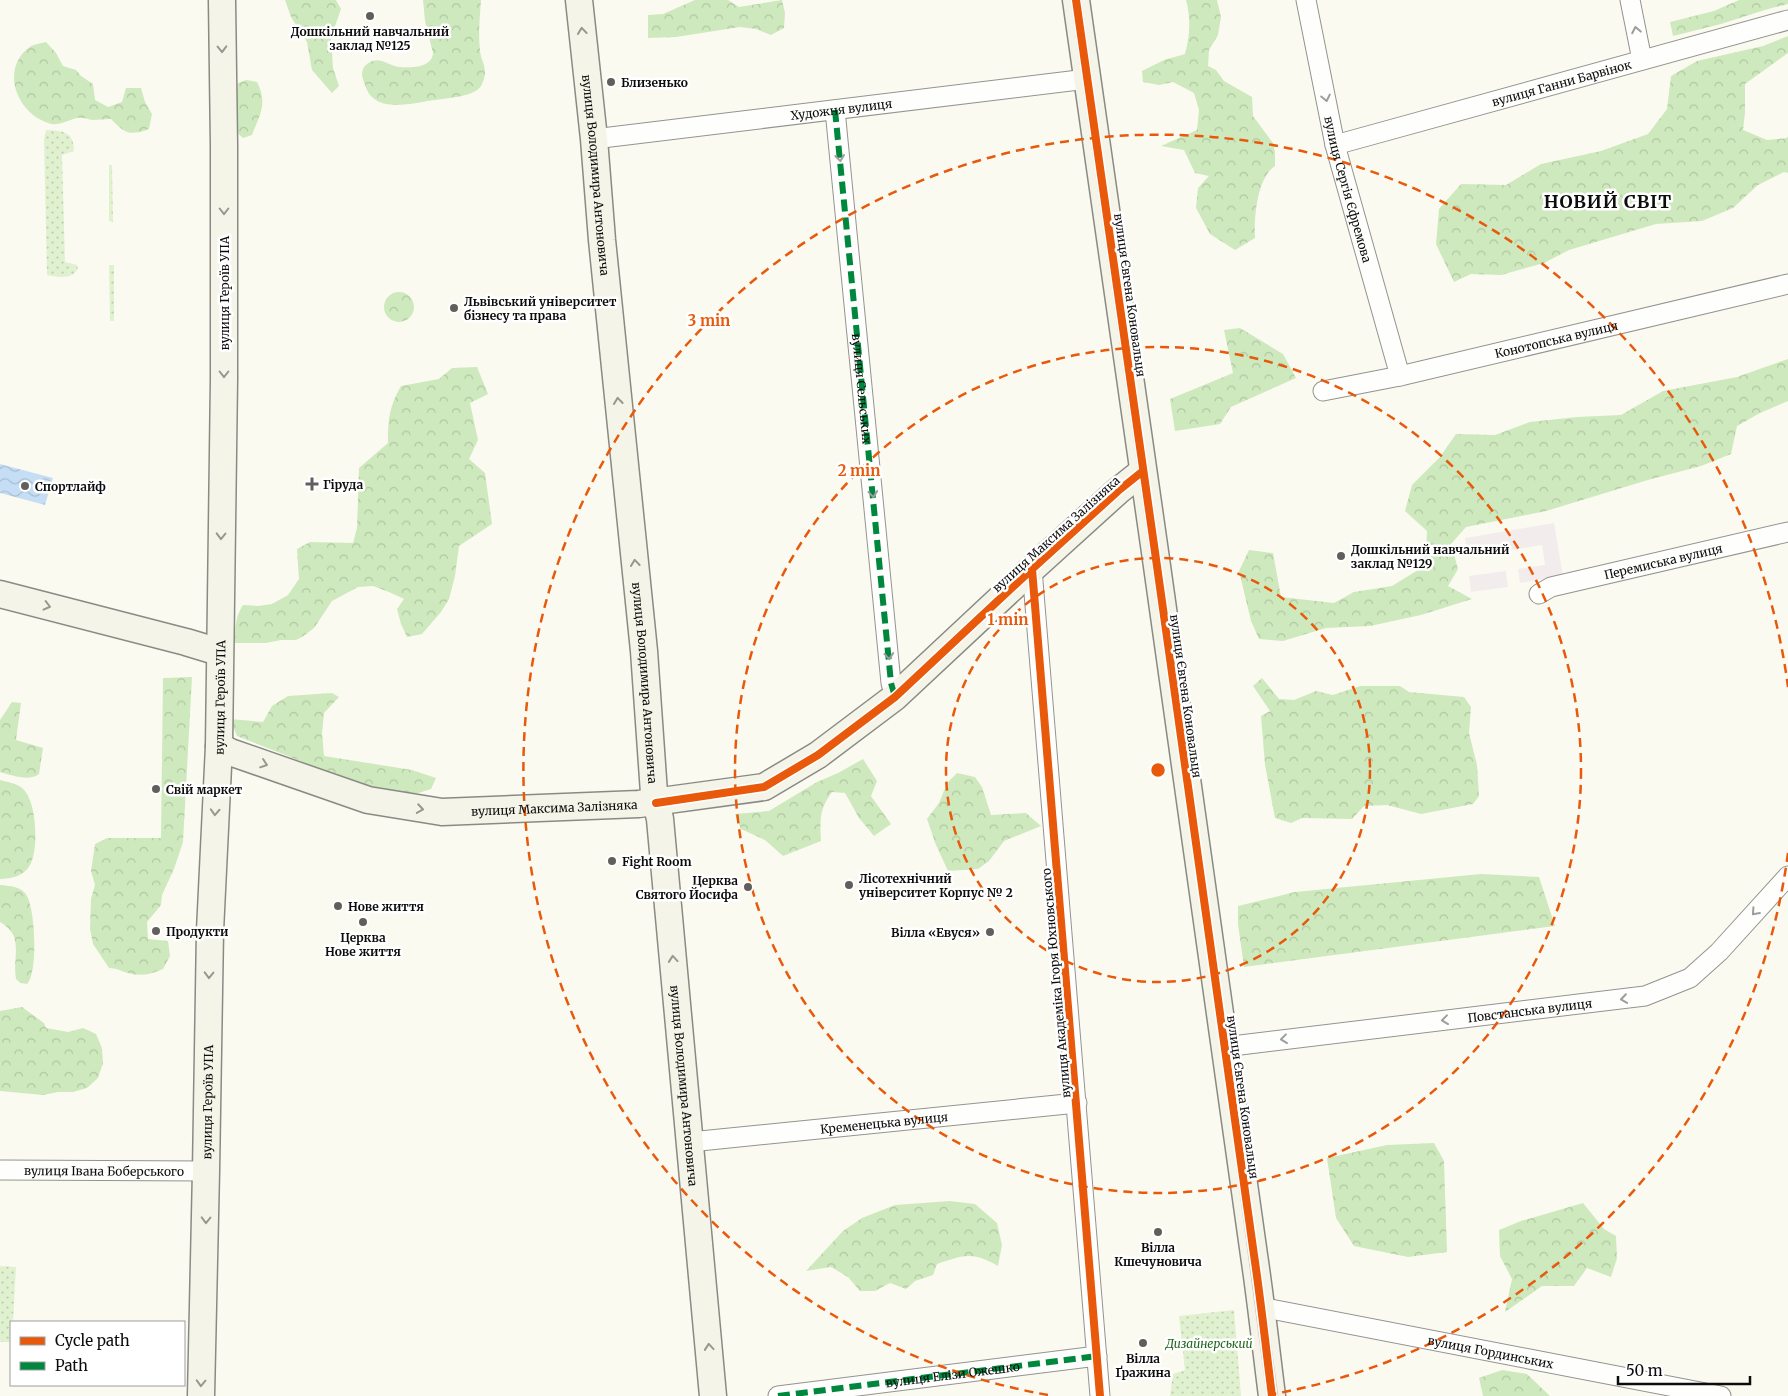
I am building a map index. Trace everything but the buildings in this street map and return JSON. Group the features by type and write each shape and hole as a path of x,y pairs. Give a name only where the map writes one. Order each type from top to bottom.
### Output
{"main road":[{"name":"вулиця Героїв УПА","path":"201,1396 210,931 219,746 224,379 222,0"},
{"name":"вулиця Володимира Антоновича","path":"579,0 644,651 656,803 660,819 714,1396"},
{"name":"вулиця Євгена Коновальця","path":"1076,0 1272,1396"},
{"name":"вулиця Максима Залізняка","path":"219,746 230,752 368,800 442,812 656,803 764,787 818,755 896,697 1032,569 1118,491 1143,471"},
{"path":"0,594 169,637 219,652"}],"street":[{"name":"вулиця Сергія Єфремова","path":"1306,0 1335,145 1400,376"},
{"path":"1630,0 1642,60"},
{"name":"вулиця Ганни Барвінок","path":"1335,145 1788,20"},
{"name":"Художня вулиця","path":"594,139 1087,79"},
{"name":"вулиця Сельських","path":"835,110 891,683 896,697"},
{"name":"Конотопська вулиця","path":"1324,391 1400,376 1788,284"},
{"name":"Перемиська вулиця","path":"1539,594 1550,587 1788,532"},
{"name":"вулиця Академіка Ігоря Юхновського","path":"1032,569 1100,1396"},
{"name":"Повстанська вулиця","path":"1224,1047 1645,996 1690,978 1719,952 1788,876"},
{"name":"Кременецька вулиця","path":"690,1142 1077,1103"},
{"name":"вулиця Івана Боберського","path":"0,1170 206,1172"},
{"name":"вулиця Гординських","path":"1260,1307 1721,1396"},
{"name":"вулиця Елізи Ожешко","path":"778,1396 1097,1356"}],"shaded area":[{"path":"1554,523 1563,576 1520,583 1518,569 1545,565 1542,545 1468,557 1465,538"},
{"path":"1506,571 1508,587 1471,592 1469,576"}],"green space":[{"path":"285,0 336,0 341,9 331,38 333,68 339,86 332,93 312,70 307,42 291,17"},
{"path":"423,0 481,0 479,44 485,72 482,85 473,93 453,98 395,105 385,104 376,100 370,94 365,85 362,74 363,70 367,64 375,60 399,67 415,67 429,62 433,53 425,21"},
{"path":"695,0 728,0 739,7 782,0 785,13 784,28 771,35 756,29 740,27 676,37 648,38 648,15 663,14"},
{"path":"1186,0 1217,0 1221,17 1218,35 1209,50 1208,66 1216,70 1224,81 1252,97 1253,116 1273,143 1275,152 1275,166 1264,179 1260,189 1255,220 1255,238 1235,250 1210,234 1196,208 1198,188 1209,176 1195,173 1184,150 1161,146 1197,130 1199,110 1194,93 1173,82 1159,85 1143,82 1142,71 1164,60 1185,54 1189,27"},
{"path":"1739,0 1788,0 1788,4 1673,36 1670,22 1714,11"},
{"path":"1788,36 1788,53 1745,84 1743,130 1767,140 1787,138 1788,136 1788,173 1784,172 1758,185 1733,208 1702,221 1656,224 1569,250 1544,263 1501,275 1471,274 1454,282 1436,244 1439,209 1461,184 1506,185 1541,164 1601,151 1648,134 1667,109 1671,76 1697,61 1763,46"},
{"path":"46,42 56,53 63,66 76,70 93,84 95,100 108,107 122,102 126,88 141,88 145,102 152,114 149,129 132,133 124,131 111,119 92,120 79,118 52,124 37,117 27,109 20,99 16,88 14,77 16,65 21,55 31,46"},
{"path":"246,80 257,82 262,97 262,109 252,135 243,138 236,132 234,93 238,83"},
{"path":"46,130 66,133 70,136 74,151 62,155 65,262 77,265 78,269 72,275 64,277 47,275 44,139"},
{"path":"109,165 112,165 113,222 109,221"},
{"path":"109,265 114,265 114,321 110,321"},
{"path":"399,292 410,296 414,307 410,318 399,322 388,318 384,307 388,296"},
{"path":"1240,328 1283,354 1296,378 1231,407 1220,424 1175,431 1170,399 1233,373 1224,330"},
{"path":"1788,359 1788,401 1760,413 1737,426 1731,454 1701,466 1546,511 1466,527 1451,544 1458,569 1448,586 1472,599 1421,615 1370,626 1326,628 1283,641 1259,639 1251,621 1239,571 1249,550 1273,553 1281,597 1334,603 1354,592 1392,586 1418,570 1426,553 1427,531 1405,511 1412,485 1440,457 1456,434 1495,435 1530,422 1621,415 1663,391 1737,377"},
{"path":"477,367 488,394 470,403 478,440 469,459 485,473 492,524 459,546 455,576 449,599 441,612 422,634 407,637 397,609 404,599 373,586 358,587 332,601 314,628 296,640 266,643 235,643 237,618 243,605 258,606 272,604 288,595 299,579 297,549 310,542 353,543 357,528 359,468 388,443 390,414 401,386 439,379 452,368"},
{"path":"192,677 183,842 174,869 162,895 161,905 147,922 148,939 168,941 170,956 163,969 137,975 109,968 93,944 90,929 91,899 95,885 91,871 95,844 107,838 161,838 163,678"},
{"path":"1262,678 1279,699 1294,700 1316,691 1333,695 1360,686 1400,686 1409,692 1464,697 1471,707 1469,733 1477,765 1479,796 1473,804 1421,814 1387,805 1364,806 1352,819 1302,818 1291,823 1275,818 1265,765 1261,716 1270,711 1253,686"},
{"path":"332,693 339,697 324,713 322,733 324,756 412,770 436,778 431,789 409,796 343,781 298,760 237,736 230,719 263,722 272,706 288,696"},
{"path":"12,702 21,703 16,740 43,748 39,774 35,776 20,777 0,772 0,720"},
{"path":"863,759 877,781 871,796 891,824 874,836 859,818 845,793 832,792 821,815 821,841 783,856 765,840 741,829 735,814 769,811 817,782"},
{"path":"957,773 975,777 982,787 991,815 1026,813 1041,826 1004,841 989,861 978,869 948,871 927,819 939,803 947,783"},
{"path":"0,780 17,785 27,794 31,803 35,825 35,848 30,865 24,872 17,876 0,879"},
{"path":"1481,874 1539,877 1555,926 1244,967 1238,924 1238,906 1295,892"},
{"path":"0,885 20,889 29,900 33,924 34,954 31,978 27,984 21,983 16,979 15,940 8,928 0,922"},
{"path":"22,1007 44,1023 46,1028 68,1032 83,1028 96,1034 102,1048 103,1063 98,1078 87,1088 73,1092 43,1095 0,1091 0,1011"},
{"path":"1434,1143 1444,1161 1447,1252 1408,1257 1354,1246 1336,1218 1327,1158 1387,1145"},
{"path":"950,1201 975,1204 997,1223 1002,1245 998,1266 974,1256 954,1258 937,1264 933,1275 915,1281 906,1289 890,1283 875,1291 860,1291 848,1277 831,1267 806,1271 843,1231 862,1218 895,1205"},
{"path":"1583,1203 1604,1229 1616,1236 1617,1258 1611,1277 1587,1268 1574,1286 1542,1286 1505,1312 1512,1279 1500,1256 1499,1230 1521,1221"},
{"path":"0,1266 16,1267 13,1321 10,1321 10,1342 0,1342"},
{"name":"Дизайнерський","path":"1234,1310 1241,1396 1170,1396 1173,1374 1185,1370 1179,1316"},
{"path":"1502,1370 1527,1374 1550,1396 1483,1396 1479,1378"}],"water":[{"name":"Спортлайф","path":"0,464 53,478 45,505 0,493"}],"tram line":[{"path":"1071,0 1219,1035"},
{"path":"1081,0 1278,1396"},
{"path":"1229,1109 1267,1396"}],"marked path":[{"path":"835,110 891,683 895,697"},
{"path":"778,1396 1097,1356"}],"cycle path":[{"path":"1076,0 1257,1273 1272,1396"},
{"path":"656,803 764,787 818,755 895,697 1032,569 1118,491 1143,471"},
{"path":"1032,569 1100,1396"}],"place":[{"name":"Дошкільний навчальний заклад №125","path":"370,16"},
{"name":"Близенько","path":"611,82"},
{"name":"Львівський університет бізнесу та права","path":"454,308"},
{"name":"Гіруда","path":"312,484"},
{"name":"Спортлайф","path":"25,486"},
{"name":"Дошкільний навчальний заклад №129","path":"1341,556"},
{"name":"Свій маркет","path":"156,789"},
{"name":"Fight Room","path":"612,861"},
{"name":"Лісотехнічний університет Корпус № 2","path":"849,885"},
{"name":"Церква Святого Йосифа","path":"748,887"},
{"name":"Нове життя","path":"338,906"},
{"name":"Церква Нове життя","path":"363,922"},
{"name":"Продукти","path":"156,931"},
{"name":"Вілла «Евуся»","path":"990,932"},
{"name":"Вілла Кшечуновича","path":"1158,1232"},
{"name":"Вілла Ґражина","path":"1143,1343"}],"district":[{"name":"НОВИЙ СВІТ","path":"1608,201"}]}
